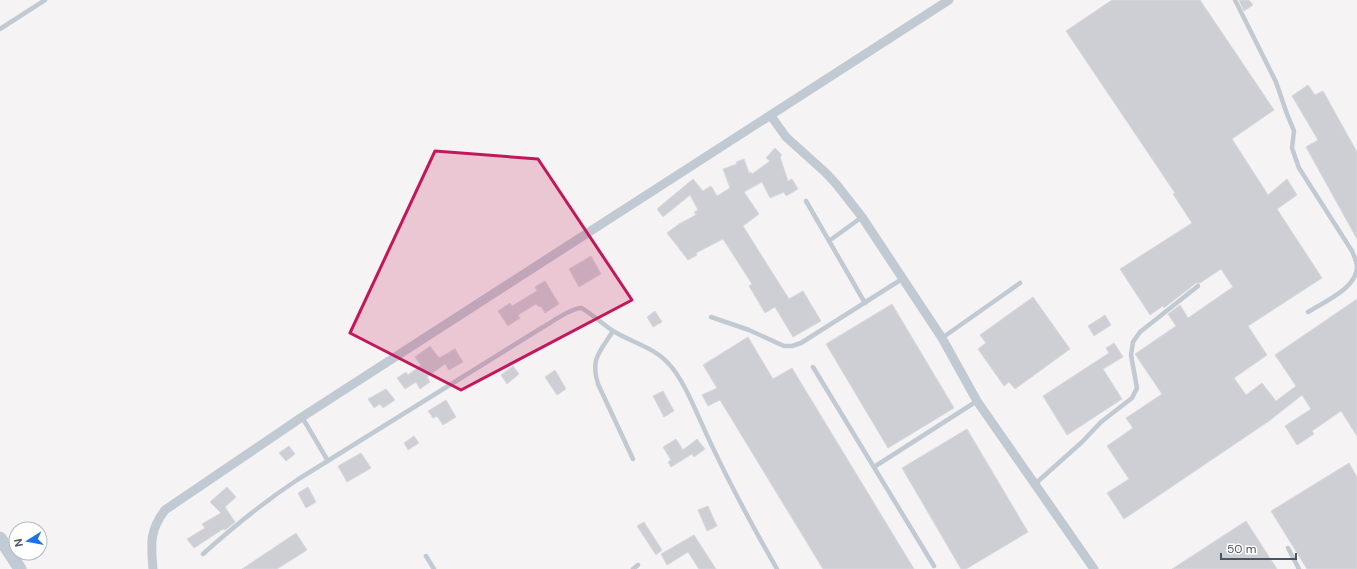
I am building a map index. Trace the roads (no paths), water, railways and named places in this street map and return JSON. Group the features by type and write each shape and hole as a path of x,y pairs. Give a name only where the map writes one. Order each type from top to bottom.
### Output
{"main road":[{"path":"0,538 20,569"}],"street":[{"path":"153,569 152,540 156,522 165,510 302,417 949,0"},
{"path":"771,116 786,137 826,173 862,217 942,338 977,401 1094,569"}],"lane":[{"path":"0,29 45,0"},
{"path":"1235,0 1276,82 1294,131 1292,148 1300,168 1352,251 1357,266 1355,277 1348,287 1308,312"},
{"path":"806,201 865,302"},
{"path":"830,241 862,217"},
{"path":"711,317 749,330 776,344 792,346 801,343 902,279"},
{"path":"942,338 1020,283"},
{"path":"1035,484 1082,442 1101,422 1132,398 1137,388 1131,355 1133,342 1140,332 1198,286"},
{"path":"204,554 229,531 272,497 571,311 584,309 613,331 659,355 668,363 676,374 729,482 778,569"},
{"path":"613,331 595,358 594,373 633,459"},
{"path":"814,367 934,566"},
{"path":"874,467 977,401"},
{"path":"302,417 328,461"},
{"path":"1288,548 1299,569"},
{"path":"426,556 434,569"},
{"path":"633,569 638,565"}]}
